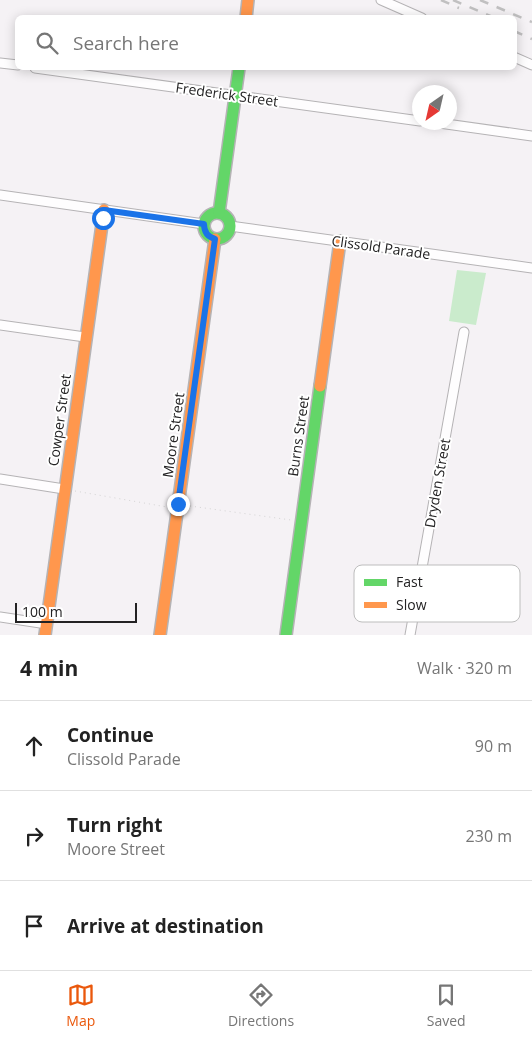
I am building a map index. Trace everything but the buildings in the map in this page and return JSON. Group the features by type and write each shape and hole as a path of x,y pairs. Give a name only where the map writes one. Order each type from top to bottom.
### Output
{"street":[{"path":"246,15 248,0"},
{"path":"381,0 415,15"},
{"path":"517,58 532,65"},
{"path":"0,63 15,65"},
{"name":"Frederick Street","path":"50,70 412,120"},
{"path":"219,213 239,70"},
{"path":"457,126 532,136"},
{"path":"0,195 204,224"},
{"name":"Cowper Street","path":"46,629 104,210"},
{"path":"219,213 228,218 230,226 228,234 224,238 215,239 206,233 204,224 208,216 219,213"},
{"name":"Clissold Parade","path":"230,226 532,268"},
{"name":"Moore Street","path":"160,635 215,239"},
{"name":"Burns Street","path":"286,635 340,242"},
{"path":"0,325 85,337"},
{"name":"Dryden Street","path":"422,565 464,332"},
{"path":"0,479 64,489"},
{"path":"0,617 46,629"},
{"name":"Dryden Street","path":"410,635 412,622"}],"path":[{"path":"64,489 168,507"},
{"path":"190,506 301,521"}],"green space":[{"path":"457,270 486,273 476,325 449,321"}],"railway":[{"path":"441,0 459,8"},
{"path":"453,0 488,15"},
{"path":"480,0 515,15"},
{"path":"517,16 532,22"},
{"path":"517,32 532,39"}],"traffic: fast":[{"path":"219,213 239,70"},
{"path":"217,213 226,217 230,226 226,235 217,239 208,235 204,226 208,217 217,213"},
{"path":"286,635 320,386"}],"traffic: slow":[{"path":"246,15 248,0"},
{"path":"45,635 104,210"},
{"path":"160,635 215,239"},
{"path":"320,386 340,241"}],"route":[{"path":"103,218 104,210 204,224 206,233 215,239 178,504"}]}
